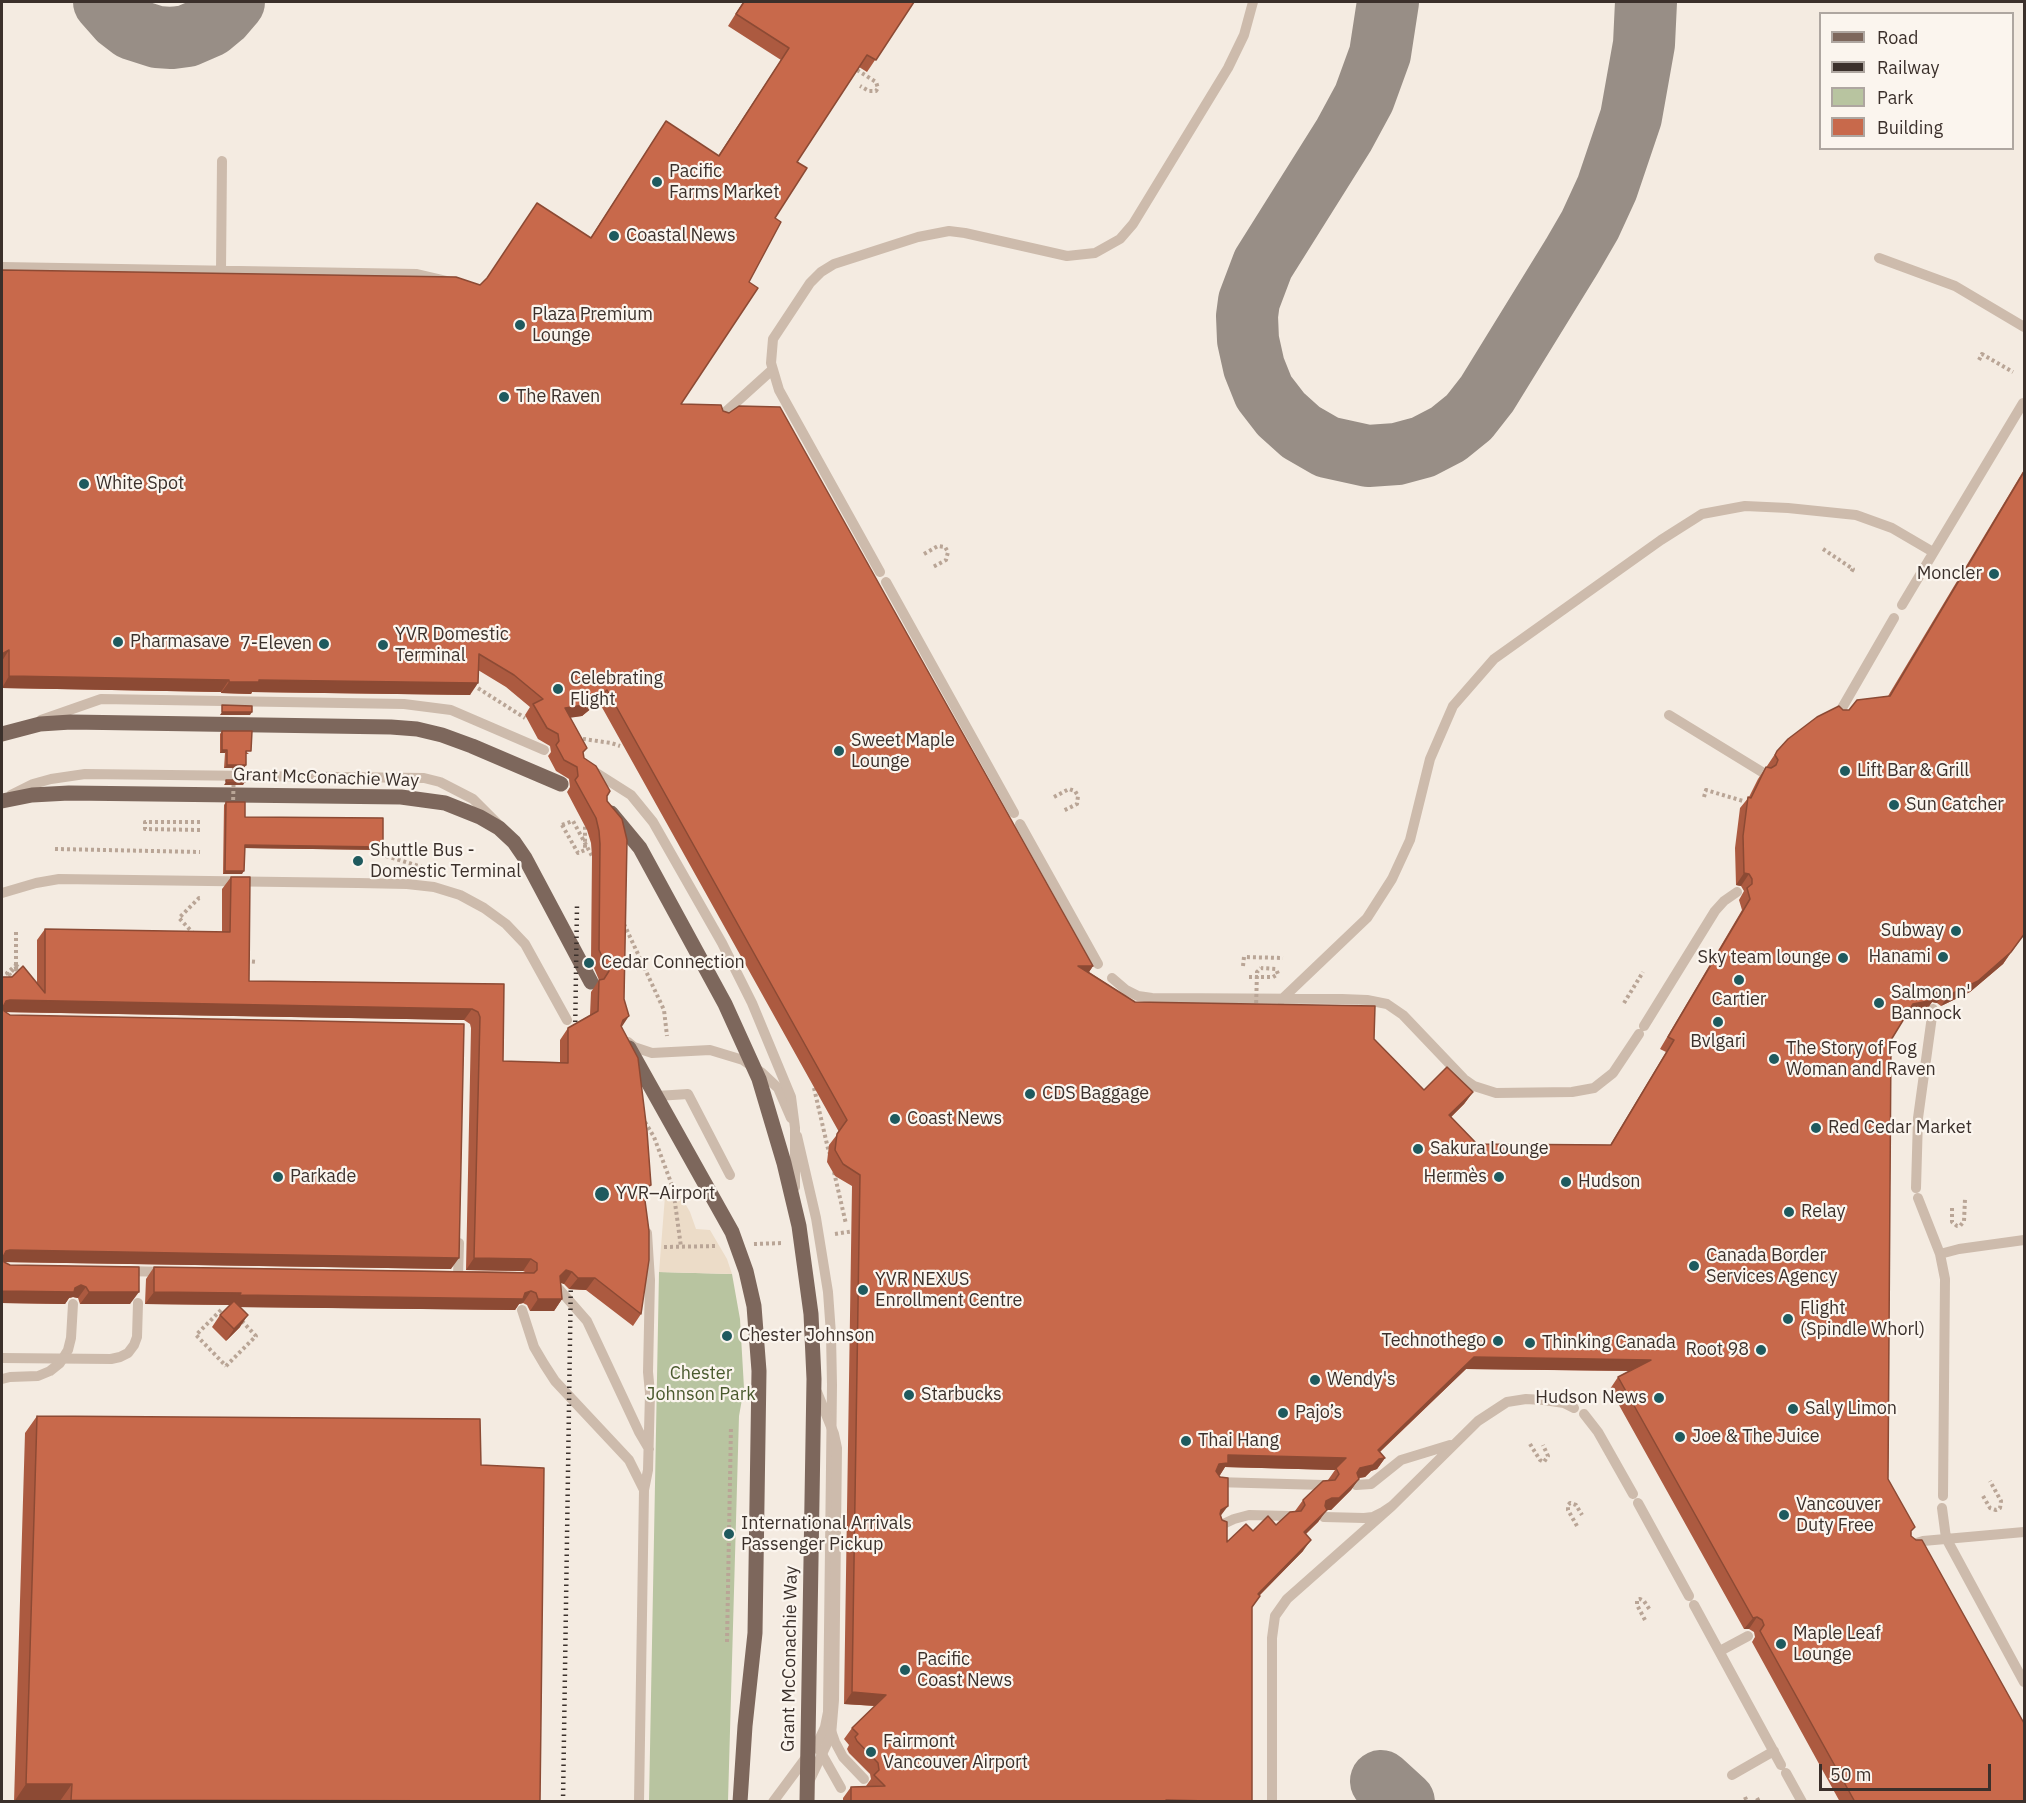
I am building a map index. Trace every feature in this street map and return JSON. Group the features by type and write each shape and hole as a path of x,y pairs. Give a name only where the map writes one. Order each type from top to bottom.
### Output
{"main road":[{"path":"2,734 40,724 81,722 417,729 472,746 561,784"},
{"name":"Grant McConachie Way","path":"2,801 32,795 69,793 401,797 445,803 499,828 514,842 525,858 591,982"},
{"name":"Grant McConachie Way","path":"608,810 640,848 725,1004 759,1079 800,1226 811,1314 814,1379 807,1796"},
{"name":"Grant McConachie Way","path":"623,1037 732,1232 746,1271 754,1306 759,1371 755,1633 740,1802"}],"lane":[{"path":"880,572 779,390 770,355 773,339 810,283 834,264 918,237 949,231 1067,256 1095,253 1120,239 1133,224 1228,68 1244,35 1253,2"},
{"path":"221,271 222,161"},
{"path":"1879,258 1955,286 2025,327"},
{"path":"2,267 417,274 459,285"},
{"path":"720,417 772,370"},
{"path":"1902,605 2023,403"},
{"path":"1281,1000 1367,918 1392,879 1410,840 1430,759 1453,706 1494,659 1661,540 1702,514 1745,506 1856,515 1892,528 1933,552"},
{"path":"886,582 1014,813"},
{"path":"1838,716 1894,618"},
{"path":"20,728 101,699 404,704 451,710 544,750"},
{"path":"1669,715 1762,772"},
{"path":"582,766 610,780 631,795 653,822 753,1003 791,1097 795,1128 794,1181 800,1226"},
{"path":"2,801 33,784 94,773 424,778 440,782 473,799 487,811 514,842"},
{"path":"1020,824 1098,964"},
{"path":"2,893 59,879 358,882 434,887 460,895 484,908 506,924 525,944 567,1020"},
{"path":"1112,978 1126,990 1138,996 1152,998 1342,999 1388,1004 1403,1015 1464,1079 1474,1086 1497,1093 1572,1092 1594,1088 1607,1079 1618,1066 1715,911 1737,892"},
{"path":"1933,1009 1918,1118 1917,1193 1940,1254 1945,1285 1943,1496"},
{"path":"623,1037 634,1047 652,1053 710,1050 743,1060 762,1073 777,1088 787,1105 798,1140 816,1218 828,1292 831,1334 828,1712 819,1740 773,1802"},
{"path":"657,1096 688,1095 730,1175"},
{"path":"639,1802 644,1490 649,1449 650,1280 646,1223"},
{"path":"458,1277 459,1234"},
{"path":"1940,1254 1959,1249 2025,1240"},
{"path":"110,1271 138,1287"},
{"path":"138,1287 173,1272"},
{"path":"2,1358 111,1359 128,1353 137,1337 138,1287"},
{"path":"559,1289 587,1321 649,1449"},
{"path":"2,1379 38,1376 51,1371 60,1363 68,1350 71,1338 73,1304"},
{"path":"522,1310 534,1347 543,1364 555,1381 629,1460 644,1490"},
{"path":"807,1796 831,1735 834,1700 837,1448 834,1434 817,1395 814,1379"},
{"path":"1272,1802 1272,1638 1275,1616 1287,1599 1392,1506 1487,1413 1507,1402 1526,1399 1564,1403 1574,1408"},
{"path":"1584,1414 1598,1432 1802,1802"},
{"path":"1356,1485 1365,1486 1376,1482 1401,1460 1454,1444"},
{"path":"1215,1482 1323,1485"},
{"path":"1324,1517 1372,1517 1392,1506"},
{"path":"1942,1508 1946,1538 2025,1682"},
{"path":"1219,1526 1250,1515 1289,1516"},
{"path":"1910,1545 1946,1538 2025,1532"},
{"path":"1720,1652 1748,1636"},
{"path":"828,1712 835,1742 843,1757 864,1779"},
{"path":"809,1730 841,1788"},
{"path":"1732,1775 1774,1751"}],"path":[{"path":"857,70 876,82 878,88 876,91 869,92 860,86"},
{"path":"1979,360 1982,354 2013,372"},
{"path":"924,554 938,546 945,547 948,552 946,560 933,567"},
{"path":"1823,549 1853,568 1850,574"},
{"path":"473,684 525,718"},
{"path":"574,737 620,746"},
{"path":"233,817 234,759"},
{"path":"1054,797 1069,789 1075,791 1078,796 1077,804 1063,811"},
{"path":"1704,797 1706,790 1743,801"},
{"path":"585,825 585,850 578,853 562,825 573,821 592,856"},
{"path":"200,822 145,822 145,829 200,830"},
{"path":"55,849 200,852"},
{"path":"200,940 179,918 199,898 210,898"},
{"path":"622,919 664,1010 667,1037"},
{"path":"15,984 24,974 17,966 9,974 16,981 22,975 15,966 7,973 14,981 21,975 16,969 16,960 16,950 16,932"},
{"path":"1244,966 1244,957 1283,958"},
{"path":"240,961 257,962"},
{"path":"1249,977 1261,977 1267,977 1274,977 1278,971 1274,968 1261,968 1257,972 1257,983 1256,1005 1256,1016"},
{"path":"1624,1003 1643,972"},
{"path":"814,1088 830,1156"},
{"path":"641,1115 654,1137 673,1188 681,1247"},
{"path":"833,1167 846,1224"},
{"path":"1952,1208 1952,1222 1960,1226 1964,1221 1965,1199"},
{"path":"752,1244 786,1243"},
{"path":"661,1248 723,1245"},
{"path":"231,1310 221,1310 196,1335 226,1366 256,1336 240,1319"},
{"path":"727,1642 731,1426"},
{"path":"1530,1444 1540,1460 1544,1462 1548,1456 1543,1445"},
{"path":"1983,1496 1990,1508 1996,1510 2000,1508 2001,1501 1990,1481"},
{"path":"1577,1526 1568,1510 1568,1505 1570,1503 1576,1505 1582,1515"},
{"path":"1646,1620 1637,1605 1637,1600 1644,1601 1650,1610"},
{"path":"1745,1797 1748,1802"}],"green space":[{"name":"Chester Johnson Park","path":"659,1272 732,1274 740,1319 744,1388 739,1416 728,1801 649,1802"}],"shaded area":[{"path":"679,1193 690,1212 696,1229 710,1230 727,1259 732,1274 659,1272 665,1196"}],"building":[{"path":"744,2 914,2 876,60 867,55 797,162 807,168 775,218 781,222 749,282 758,288 681,404 721,405 723,411 729,413 739,406 780,407 1093,966 1078,966 1135,1002 1375,1006 1374,1039 1424,1090 1447,1067 1473,1092 1449,1115 1477,1144 1611,1145 1674,1040 1668,1037 1750,899 1747,888 1752,884 1752,879 1749,874 1744,873 1743,836 1748,797 1751,798 1766,767 1771,768 1776,765 1777,751 1788,739 1817,717 1839,706 1843,710 1849,710 1857,700 1890,696 2025,470 2025,933 2011,952 1978,981 1949,995 1939,990 1935,993 1933,1000 1913,1004 1891,1040 1888,1479 1915,1527 1911,1531 1911,1536 1916,1540 1922,1540 2025,1725 2025,1802 1855,1802 1760,1631 1764,1625 1762,1620 1757,1617 1753,1618 1618,1377 1651,1360 1474,1357 1378,1450 1385,1458 1379,1459 1373,1465 1360,1468 1357,1473 1359,1479 1339,1498 1326,1501 1327,1510 1304,1532 1311,1540 1258,1594 1260,1596 1252,1607 1252,1802 1166,1800 1166,1802 851,1802 851,1787 885,1786 874,1775 879,1770 878,1763 857,1741 855,1737 858,1734 852,1728 886,1695 852,1692 860,1175 843,1164 835,1150 837,1134 847,1120 607,690 590,704 565,708 587,748 583,752 584,758 596,766 610,791 607,801 622,819 627,840 624,999 629,1016 623,1020 621,1026 638,1058 651,1185 646,1187 644,1193 649,1231 649,1260 641,1314 595,1278 578,1278 566,1270 560,1276 562,1299 538,1299 536,1293 531,1291 525,1293 523,1299 154,1292 154,1267 534,1273 537,1270 537,1263 531,1259 474,1258 480,1017 478,1012 472,1009 6,1001 4,1011 10,1015 464,1024 459,1258 10,1250 6,1251 3,1257 4,1262 10,1265 139,1267 139,1292 89,1292 81,1285 75,1288 74,1292 2,1291 2,977 12,977 23,966 45,993 45,929 230,932 231,877 250,877 249,981 504,984 503,1061 568,1063 568,1028 598,1011 599,980 604,979 609,971 599,950 599,831 596,818 575,780 578,776 577,767 564,760 556,745 559,741 558,734 547,728 533,704 543,699 514,675 479,654 478,683 259,680 259,682 229,682 229,680 9,676 9,650 2,654 2,270 456,277 480,285 537,203 591,238 666,121 719,156 789,48 736,14","holes":["1228,1455 1346,1458 1336,1468 1339,1474 1335,1480 1323,1481 1303,1500 1305,1505 1301,1511 1290,1512 1276,1525 1268,1516 1253,1531 1246,1524 1227,1542 1227,1522 1222,1520 1220,1514 1221,1510 1228,1506 1228,1478 1220,1477 1216,1471 1219,1464 1228,1463"]},
{"path":"222,705 252,706 252,712 222,712"},
{"path":"222,731 252,731 251,751 246,751 246,765 227,765 227,750 222,750"},
{"path":"226,780 246,780 245,782 226,782"},
{"path":"226,802 245,802 245,817 383,818 383,847 245,845 244,871 225,871"},
{"path":"234,1301 248,1315 234,1329 220,1315"},
{"path":"37,1416 480,1419 481,1465 544,1468 540,1801 71,1800 72,1784 26,1784"}],"taxiway":[{"path":"104,2 119,19 132,29 157,37 172,38 187,36 210,26 234,2"},
{"path":"1388,2 1380,54 1364,98 1344,135 1263,264 1249,301 1247,316 1248,340 1254,367 1264,392 1281,414 1301,432 1327,447 1368,456 1397,454 1423,447 1448,434 1469,417 1487,394 1572,256 1590,225 1607,188 1631,117 1644,44 1646,2"},
{"path":"1381,1781 1404,1802"}],"railway":[{"path":"575,1040 577,905"},
{"path":"563,1802 571,1274"}],"place":[{"name":"Pacific Farms Market","path":"657,182"},
{"name":"Coastal News","path":"614,236"},
{"name":"Plaza Premium Lounge","path":"520,325"},
{"name":"The Raven","path":"504,397"},
{"name":"White Spot","path":"84,484"},
{"name":"Moncler","path":"1994,574"},
{"name":"Pharmasave","path":"118,642"},
{"name":"7-Eleven","path":"324,644"},
{"name":"YVR Domestic Terminal","path":"383,645"},
{"name":"Celebrating Flight","path":"558,689"},
{"name":"Sweet Maple Lounge","path":"839,751"},
{"name":"Lift Bar & Grill","path":"1845,771"},
{"name":"Sun Catcher","path":"1894,805"},
{"name":"Shuttle Bus - Domestic Terminal","path":"358,861"},
{"name":"Subway","path":"1956,931"},
{"name":"Hanami","path":"1943,957"},
{"name":"Sky team lounge","path":"1843,958"},
{"name":"Cedar Connection","path":"589,963"},
{"name":"Cartier","path":"1739,980"},
{"name":"Salmon n' Bannock","path":"1879,1003"},
{"name":"Bvlgari","path":"1718,1022"},
{"name":"The Story of Fog Woman and Raven","path":"1774,1059"},
{"name":"CDS Baggage","path":"1030,1094"},
{"name":"Coast News","path":"895,1119"},
{"name":"Red Cedar Market","path":"1816,1128"},
{"name":"Sakura Lounge","path":"1418,1149"},
{"name":"Parkade","path":"278,1177"},
{"name":"Hermès","path":"1499,1177"},
{"name":"Hudson","path":"1566,1182"},
{"name":"YVR–Airport","path":"602,1194"},
{"name":"Relay","path":"1789,1212"},
{"name":"Canada Border Services Agency","path":"1694,1266"},
{"name":"YVR NEXUS Enrollment Centre","path":"863,1290"},
{"name":"Flight (Spindle Whorl)","path":"1788,1319"},
{"name":"Chester Johnson","path":"727,1336"},
{"name":"Technothego","path":"1498,1341"},
{"name":"Thinking Canada","path":"1530,1343"},
{"name":"Root 98","path":"1761,1350"},
{"name":"Wendy's","path":"1315,1380"},
{"name":"Starbucks","path":"909,1395"},
{"name":"Hudson News","path":"1659,1398"},
{"name":"Sal y Limon","path":"1793,1409"},
{"name":"Pajo’s","path":"1283,1413"},
{"name":"Joe & The Juice","path":"1680,1437"},
{"name":"Thai Hang","path":"1186,1441"},
{"name":"Vancouver Duty Free","path":"1784,1515"},
{"name":"International Arrivals Passenger Pickup","path":"729,1534"},
{"name":"Maple Leaf Lounge","path":"1781,1644"},
{"name":"Pacific Coast News","path":"905,1670"},
{"name":"Fairmont Vancouver Airport","path":"871,1752"}]}
